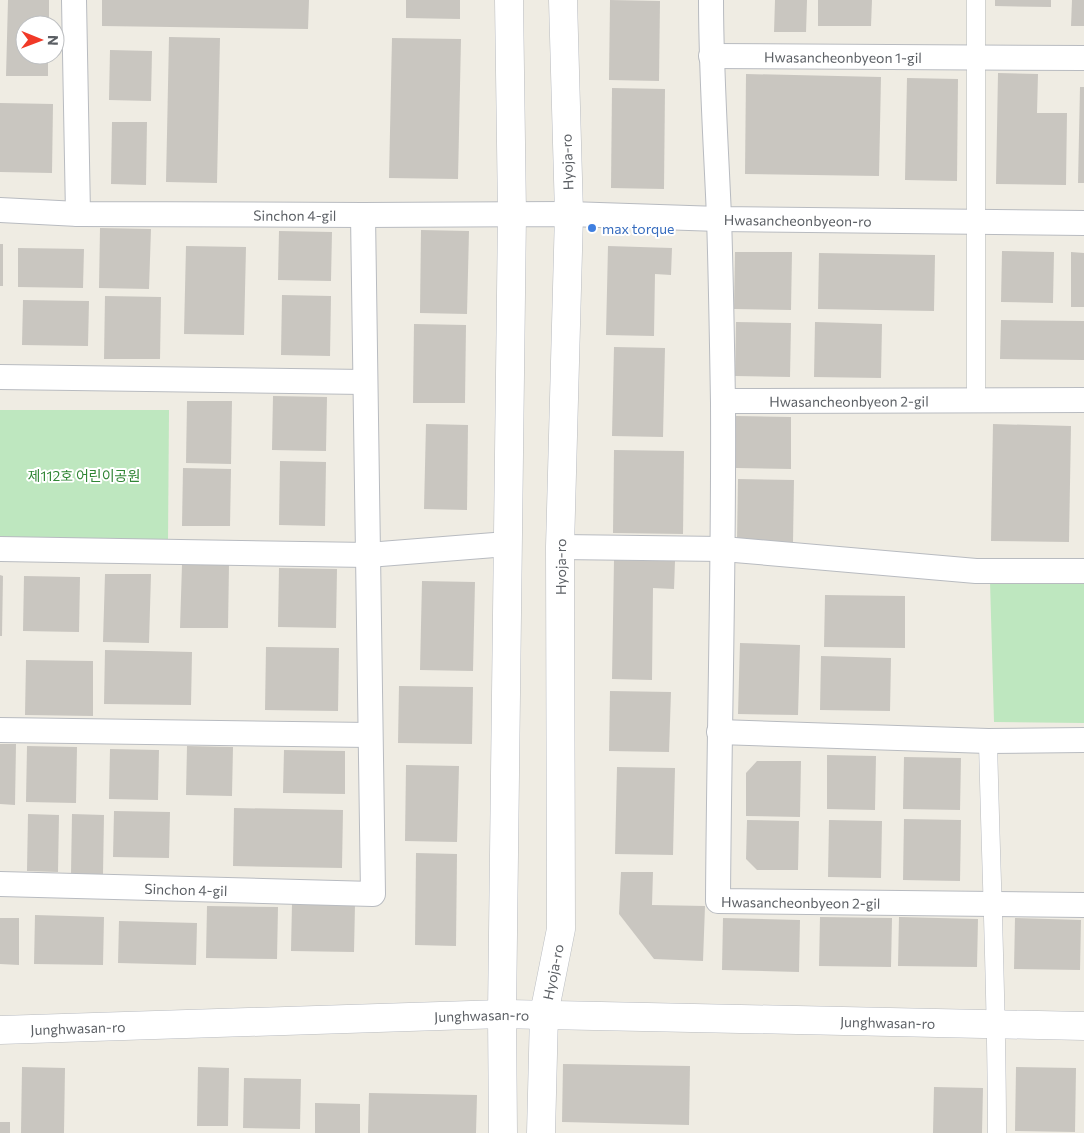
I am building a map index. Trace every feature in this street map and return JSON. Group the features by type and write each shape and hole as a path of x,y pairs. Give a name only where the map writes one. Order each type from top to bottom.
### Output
{"street":[{"path":"74,0 78,214"},
{"path":"504,1133 502,1014 512,214 509,0"},
{"name":"Hyoja-ro","path":"541,1133 544,1014 561,929 560,547 569,214 563,0"},
{"path":"711,0 711,56 719,219"},
{"path":"976,0 976,401"},
{"name":"Hwasancheonbyeon 1-gil","path":"711,56 1084,58"},
{"name":"Sinchon 4-gil","path":"0,210 78,214 512,214"},
{"name":"Hwasancheonbyeon-ro","path":"512,214 719,219 1084,223"},
{"path":"0,730 370,735 363,215"},
{"name":"Hwasancheonbyeon 2-gil","path":"719,219 723,549 718,900 992,904"},
{"path":"0,377 365,382"},
{"name":"Hwasancheonbyeon 2-gil","path":"722,401 1084,400"},
{"path":"0,549 368,555 507,544"},
{"path":"560,547 723,549 976,571 1084,571"},
{"path":"719,732 988,741 1084,740"},
{"name":"Sinchon 4-gil","path":"0,884 373,894 370,735"},
{"path":"988,741 992,904 998,1024 997,1133"},
{"path":"992,904 1084,905"},
{"name":"Junghwasan-ro","path":"0,1030 502,1014 1084,1026"}],"green space":[{"name":"제112호 어린이공원","path":"0,410 169,410 168,541 0,540"},
{"path":"990,581 1084,581 1084,723 994,722"}],"building":[{"path":"8,0 49,0 49,15 15,15 15,65 48,65 48,76 6,76"},
{"path":"102,0 309,0 308,29 102,26"},
{"path":"406,0 460,0 460,19 406,18"},
{"path":"610,0 660,1 659,81 609,80"},
{"path":"775,0 807,0 806,32 774,32"},
{"path":"818,0 872,0 871,26 818,26"},
{"path":"995,0 1051,0 1051,7 995,6"},
{"path":"1072,0 1084,0 1084,26 1071,26"},
{"path":"169,37 220,38 217,183 166,182"},
{"path":"392,38 461,39 458,179 389,178"},
{"path":"110,50 152,51 151,101 109,100"},
{"path":"998,73 1038,74 1037,113 1067,113 1066,185 996,184"},
{"path":"746,74 881,77 879,176 745,174"},
{"path":"907,78 958,79 957,181 905,180"},
{"path":"1080,87 1084,87 1084,183 1078,183"},
{"path":"612,88 665,89 664,189 611,188"},
{"path":"0,103 53,104 52,173 0,172"},
{"path":"112,122 147,122 146,185 111,184"},
{"path":"100,228 151,229 149,289 99,288"},
{"path":"421,230 469,231 467,314 420,313"},
{"path":"279,231 332,232 331,281 278,280"},
{"path":"0,244 3,244 3,286 0,286"},
{"path":"186,246 246,247 244,335 184,334"},
{"path":"608,246 672,248 671,275 655,274 654,336 606,335"},
{"path":"18,248 84,249 83,288 18,287"},
{"path":"1002,251 1054,252 1053,303 1001,302"},
{"path":"735,252 792,252 791,310 734,309"},
{"path":"1071,252 1084,253 1084,307 1071,307"},
{"path":"819,253 935,255 934,311 818,309"},
{"path":"282,295 331,296 330,356 281,355"},
{"path":"105,296 161,297 160,359 104,359"},
{"path":"23,300 89,301 88,346 22,345"},
{"path":"1001,320 1084,321 1084,360 1000,359"},
{"path":"736,322 791,323 790,377 735,376"},
{"path":"815,322 882,324 881,378 814,377"},
{"path":"414,324 466,325 465,403 413,403"},
{"path":"614,347 665,348 663,437 612,436"},
{"path":"273,396 327,397 326,451 272,450"},
{"path":"187,401 232,401 231,464 186,463"},
{"path":"736,416 791,417 791,469 736,468"},
{"path":"426,424 468,425 467,510 424,509"},
{"path":"993,424 1071,426 1069,542 991,541"},
{"path":"614,450 684,451 683,534 613,533"},
{"path":"280,461 326,462 325,526 279,525"},
{"path":"183,468 231,469 230,526 182,526"},
{"path":"738,479 794,480 793,542 737,541"},
{"path":"614,560 675,561 674,589 653,588 652,680 612,679"},
{"path":"182,564 229,565 228,628 180,628"},
{"path":"279,568 337,569 336,628 278,627"},
{"path":"105,574 151,574 149,643 103,642"},
{"path":"0,575 3,576 2,636 0,636"},
{"path":"24,576 80,577 79,632 23,631"},
{"path":"422,581 475,582 473,671 420,670"},
{"path":"825,595 905,596 905,648 824,647"},
{"path":"740,643 800,645 798,715 738,714"},
{"path":"266,647 339,648 338,711 265,710"},
{"path":"105,650 192,652 191,705 104,704"},
{"path":"821,656 891,658 890,711 820,710"},
{"path":"26,660 93,661 93,716 25,715"},
{"path":"399,686 473,687 472,744 398,743"},
{"path":"610,691 671,692 669,752 609,751"},
{"path":"0,744 16,744 15,805 0,804"},
{"path":"27,746 77,747 76,803 26,802"},
{"path":"187,746 233,747 232,796 186,795"},
{"path":"110,749 159,750 158,800 109,799"},
{"path":"284,750 345,751 345,794 283,793"},
{"path":"827,755 876,756 875,810 827,809"},
{"path":"904,757 961,758 960,810 903,809"},
{"path":"757,761 801,761 800,817 746,816 746,773"},
{"path":"406,765 459,766 457,842 405,841"},
{"path":"617,767 675,768 673,855 615,854"},
{"path":"234,808 343,810 342,868 233,866"},
{"path":"114,811 170,812 169,858 113,857"},
{"path":"28,814 59,815 58,872 27,871"},
{"path":"72,814 104,815 103,874 71,874"},
{"path":"904,819 961,820 960,881 903,880"},
{"path":"747,820 799,821 798,870 757,870 746,859"},
{"path":"829,820 882,821 881,878 828,877"},
{"path":"416,853 457,854 456,946 415,945"},
{"path":"621,872 653,872 652,905 705,906 703,961 654,959 619,914"},
{"path":"292,903 355,904 354,952 291,951"},
{"path":"207,906 278,907 277,959 206,958"},
{"path":"35,915 104,917 103,965 34,964"},
{"path":"820,917 892,918 891,967 819,966"},
{"path":"899,917 978,919 977,967 898,966"},
{"path":"0,918 19,918 19,965 0,964"},
{"path":"723,918 800,920 799,972 722,970"},
{"path":"1015,918 1081,920 1080,970 1014,969"},
{"path":"119,921 197,923 196,965 118,963"},
{"path":"563,1064 690,1066 689,1125 562,1122"},
{"path":"22,1067 65,1068 64,1133 21,1133"},
{"path":"198,1067 229,1068 228,1126 197,1126"},
{"path":"1016,1067 1076,1068 1075,1132 1015,1131"},
{"path":"244,1078 301,1079 300,1129 243,1128"},
{"path":"934,1087 983,1088 982,1133 933,1133"},
{"path":"369,1093 477,1095 476,1133 368,1133"},
{"path":"315,1103 360,1104 360,1133 315,1133"},
{"path":"0,1122 10,1122 10,1133 0,1133"}],"place":[{"name":"max torque","path":"592,228"}]}
